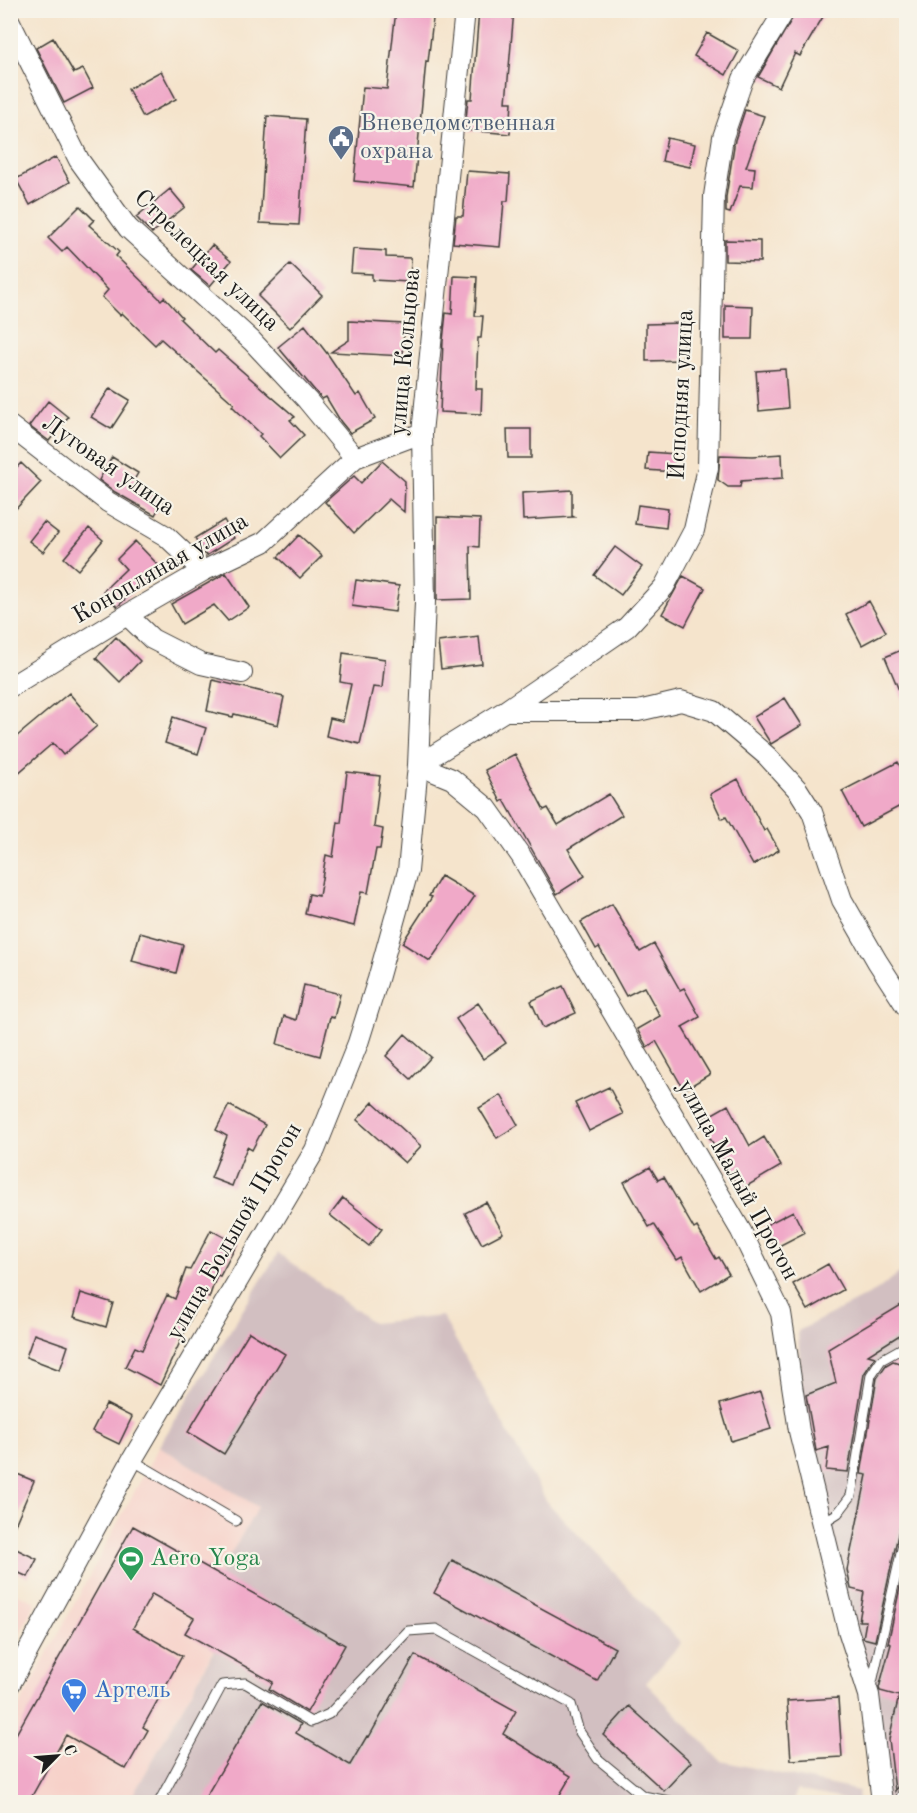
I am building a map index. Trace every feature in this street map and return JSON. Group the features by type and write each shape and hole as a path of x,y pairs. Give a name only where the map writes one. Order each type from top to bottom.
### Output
{"street":[{"name":"улица Кольцова","path":"419,700 425,602 422,433 465,10"},
{"name":"Исподняя улица","path":"418,765 505,711 627,627 664,587 694,530 708,468 714,196 723,137 743,79 785,10"},
{"name":"Стрелецкая улица","path":"10,22 79,160 128,228 252,341 307,400 355,458"},
{"name":"Луговая улица","path":"10,426 108,502 166,536 203,572"},
{"name":"Конопляная улица","path":"10,687 127,615 203,572 264,542 355,458 422,433"},
{"path":"127,615 152,639 201,664 242,673"},
{"name":"улица Большой Прогон","path":"10,1684 55,1606 132,1460 315,1150 358,1043 408,871 418,765 419,700"},
{"path":"505,711 638,711 681,701 714,711 766,756 798,790 812,812 842,900 906,1006"},
{"name":"улица Малый Прогон","path":"418,765 452,779 487,808 521,856 741,1231 781,1313 800,1431 848,1630 869,1695 882,1803"}],"lane":[{"path":"822,1523 838,1513 851,1496 872,1375 881,1360 906,1346"},
{"path":"132,1460 236,1521"},
{"path":"869,1695 906,1531"},
{"path":"159,1803 222,1686 245,1683 311,1722 329,1714 408,1631 436,1629 571,1704 579,1731 598,1759 644,1796 674,1803"},
{"path":"899,1803 906,1785"}],"shaded area":[{"path":"278,1253 373,1323 442,1316 547,1502 681,1643 646,1683 721,1761 859,1791 857,1802 797,1790 793,1802 129,1802 215,1650 185,1633 258,1507 159,1446"},
{"path":"906,1268 906,1802 885,1802 813,1462 801,1382 798,1331 876,1291"},
{"path":"159,1446 258,1507 186,1632 215,1649 129,1802 11,1802 11,1722"},
{"path":"11,1591 36,1602 11,1651"}],"building":[{"path":"396,10 434,10 428,62 426,61 414,187 354,181 363,87 387,89"},
{"path":"479,10 514,10 506,102 512,102 510,134 465,130 468,99 472,99"},
{"path":"797,10 827,10 800,56 795,53 779,87 758,77"},
{"path":"707,33 739,51 726,75 694,56"},
{"path":"53,38 74,73 83,69 93,88 64,103 36,48"},
{"path":"161,71 176,99 143,117 128,89"},
{"path":"745,110 764,116 746,167 755,168 753,187 740,186 730,213 726,212 726,197 735,140"},
{"path":"267,116 306,119 299,225 260,223"},
{"path":"667,138 695,144 690,167 662,161"},
{"path":"56,157 70,182 30,205 16,179"},
{"path":"467,171 510,174 508,201 504,201 500,247 453,243 456,216 463,216"},
{"path":"170,189 185,207 152,233 136,217"},
{"path":"80,206 94,220 89,225 119,252 116,256 161,300 164,297 182,317 180,319 215,353 218,350 295,417 290,420 304,435 280,458 259,436 261,434 232,406 234,404 161,339 155,345 122,313 120,315 102,297 108,290 67,247 62,252 48,238"},
{"path":"725,240 760,241 760,262 725,261"},
{"path":"212,245 231,261 210,286 191,270"},
{"path":"353,249 386,251 386,257 411,258 410,282 372,280 372,274 351,273"},
{"path":"290,264 322,295 290,328 258,296"},
{"path":"454,276 477,277 475,316 483,316 481,338 478,338 476,389 482,389 481,414 440,412 443,341 446,313 452,314"},
{"path":"725,305 753,306 752,339 725,339"},
{"path":"349,321 404,324 403,356 331,352 349,340"},
{"path":"683,323 683,360 646,361 646,324"},
{"path":"305,325 356,396 360,393 375,419 350,433 326,397 322,399 278,347"},
{"path":"785,369 788,408 759,411 756,371"},
{"path":"110,388 130,400 111,429 91,417"},
{"path":"48,401 68,417 49,441 29,426"},
{"path":"507,429 531,429 531,458 508,458"},
{"path":"648,452 676,454 675,472 646,470"},
{"path":"782,454 783,478 741,481 740,487 728,487 718,480 720,455"},
{"path":"112,457 138,473 134,480 164,499 155,515 99,480"},
{"path":"382,461 405,481 404,512 389,499 354,533 325,502 354,476 361,483"},
{"path":"21,463 41,482 10,515 10,474"},
{"path":"572,490 572,516 574,517 523,520 522,493"},
{"path":"638,505 668,509 666,528 635,524"},
{"path":"437,517 480,519 479,547 470,546 471,599 437,600"},
{"path":"224,520 234,538 206,556 195,538"},
{"path":"44,522 58,533 43,552 29,541"},
{"path":"89,528 103,540 78,570 64,558"},
{"path":"299,535 322,556 300,578 278,557"},
{"path":"135,541 160,567 117,607 103,591 126,569 117,559"},
{"path":"615,547 642,567 621,595 594,575"},
{"path":"226,573 249,607 228,621 214,605 182,624 171,604"},
{"path":"683,576 705,588 685,626 662,614"},
{"path":"356,580 399,586 395,612 352,606"},
{"path":"869,601 886,632 862,645 846,614"},
{"path":"116,637 140,661 120,682 96,658"},
{"path":"479,637 482,664 441,669 438,642"},
{"path":"906,648 906,707 885,657"},
{"path":"343,653 385,659 382,688 373,687 360,744 326,736 330,718 343,721 351,684 340,682"},
{"path":"213,680 284,697 278,725 234,714 233,717 207,711"},
{"path":"69,693 97,726 63,755 53,743 10,780 10,742"},
{"path":"785,698 802,725 771,744 754,717"},
{"path":"173,717 206,728 198,754 165,743"},
{"path":"515,754 544,810 548,808 558,825 609,794 622,815 568,849 585,876 557,894 504,800 501,802 485,770"},
{"path":"898,762 906,779 906,803 861,827 842,791"},
{"path":"347,772 380,776 374,827 383,829 380,849 376,849 368,893 361,892 354,926 305,914 309,894 319,896 326,855 333,857 338,822 341,823"},
{"path":"738,779 764,831 767,829 779,850 753,865 726,817 722,819 710,794"},
{"path":"441,876 475,896 430,961 402,943 432,897 429,896"},
{"path":"612,904 640,952 654,944 680,990 684,988 700,1017 682,1027 710,1074 684,1090 656,1041 647,1047 637,1029 660,1016 644,987 626,996 599,947 596,949 581,922"},
{"path":"140,933 183,945 176,973 132,961"},
{"path":"304,985 340,994 334,1018 330,1017 320,1056 277,1044 284,1016 296,1020"},
{"path":"563,986 576,1013 543,1028 531,1001"},
{"path":"478,1003 506,1043 483,1059 456,1019"},
{"path":"405,1034 431,1057 411,1079 386,1056"},
{"path":"609,1087 623,1114 589,1131 575,1103"},
{"path":"501,1095 518,1125 497,1138 479,1108"},
{"path":"373,1102 421,1146 405,1163 357,1120"},
{"path":"229,1105 265,1125 252,1150 247,1147 232,1186 211,1178 227,1136 216,1130"},
{"path":"728,1105 750,1146 764,1137 781,1166 740,1190 700,1121"},
{"path":"650,1167 658,1180 664,1177 694,1229 697,1227 716,1259 719,1257 729,1274 701,1291 682,1257 677,1260 654,1224 649,1227 624,1182"},
{"path":"343,1198 382,1229 369,1246 330,1215"},
{"path":"486,1202 503,1233 482,1244 465,1213"},
{"path":"793,1211 804,1233 775,1248 764,1226"},
{"path":"211,1230 237,1244 220,1276 217,1275 209,1298 202,1295 160,1385 125,1367 135,1347 142,1350 167,1295 175,1299 186,1269 190,1270"},
{"path":"828,1264 843,1290 808,1310 793,1284"},
{"path":"81,1293 113,1303 106,1327 74,1317"},
{"path":"906,1302 906,1331 868,1355 875,1357 864,1374 848,1472 826,1470 829,1447 816,1451 806,1395 836,1383 828,1349"},
{"path":"249,1332 285,1354 224,1454 188,1432"},
{"path":"34,1334 68,1346 60,1370 26,1357"},
{"path":"893,1361 906,1365 906,1524 899,1530 875,1641 863,1638 866,1621 859,1621 864,1592 851,1589 847,1570 867,1475 861,1474 877,1378 886,1365"},
{"path":"760,1392 771,1429 731,1441 720,1404"},
{"path":"106,1404 132,1417 119,1444 92,1431"},
{"path":"10,1471 34,1481 10,1536"},
{"path":"133,1526 345,1645 307,1712 269,1689 273,1682 185,1633 194,1618 152,1594 133,1628 182,1656 143,1727 148,1730 126,1769 66,1735 28,1803 10,1803 10,1745"},
{"path":"10,1546 37,1559 28,1577 10,1569"},
{"path":"452,1560 615,1648 597,1681 434,1593"},
{"path":"906,1560 906,1778 901,1780 895,1791 889,1739 899,1696 880,1691 879,1688 891,1644 888,1643"},
{"path":"415,1655 516,1711 503,1734 571,1776 555,1803 202,1803 262,1701 301,1724 296,1733 350,1765 367,1736 369,1737"},
{"path":"838,1698 842,1757 791,1760 787,1701"},
{"path":"629,1706 691,1762 664,1791 603,1735"}],"place":[{"name":"Вневедомственная охрана","path":"341,161"},
{"name":"Aero Yoga","path":"131,1582"},
{"name":"Артель","path":"74,1714"}]}
